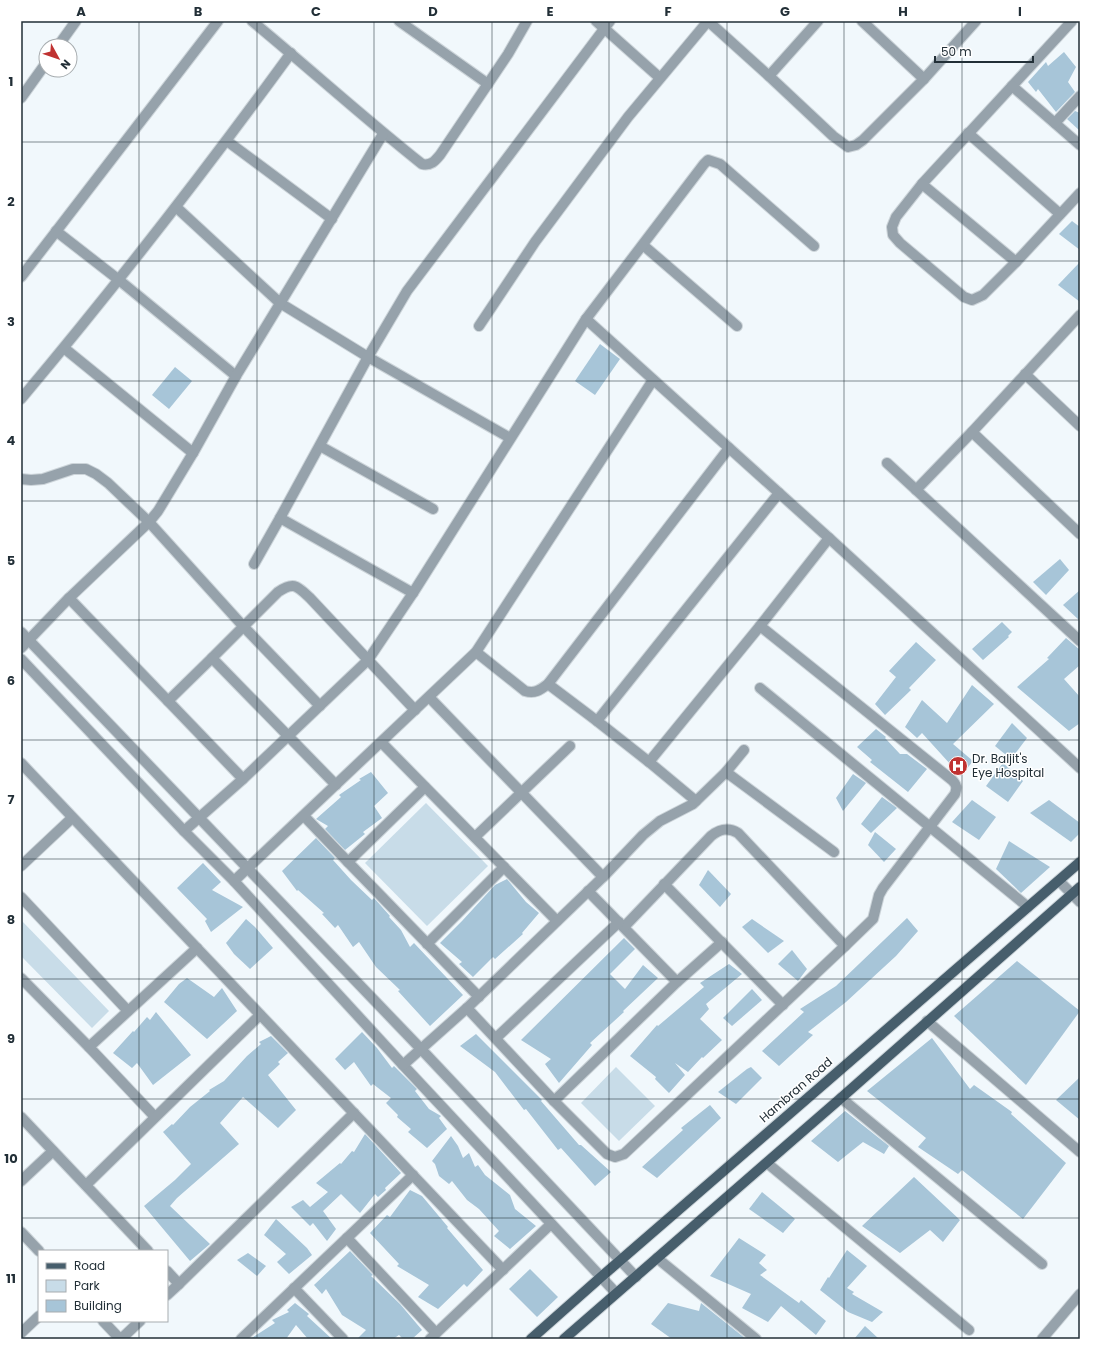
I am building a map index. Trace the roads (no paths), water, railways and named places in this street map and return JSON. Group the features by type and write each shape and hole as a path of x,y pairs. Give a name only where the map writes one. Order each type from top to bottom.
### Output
{"main road":[{"name":"Hambran Road","path":"531,1339 601,1276 1080,862"},
{"path":"566,1339 616,1293 767,1163 1080,887"}],"street":[{"path":"64,38 76,21"},
{"path":"21,277 218,21"},
{"path":"252,21 292,53 383,134 422,164 427,165 435,162 508,54 527,21"},
{"path":"399,21 488,84"},
{"path":"596,21 607,24 660,78"},
{"path":"479,326 539,236 628,117 708,21 833,136 848,147 856,145 863,140 924,79 970,23"},
{"path":"769,76 818,21"},
{"path":"862,21 924,79"},
{"path":"1072,21 922,184 896,217 892,227 893,235 900,243 964,297 972,300 983,295 1080,193"},
{"path":"254,564 368,357 408,291 607,24"},
{"path":"21,399 119,280 227,141 292,53"},
{"path":"21,98 38,74"},
{"path":"1012,86 1080,145"},
{"path":"1055,123 1080,96"},
{"path":"968,133 1060,214"},
{"path":"21,648 69,598 158,511 193,453 236,376 383,134"},
{"path":"227,141 332,219"},
{"path":"184,831 243,779 368,660 413,593 586,319 708,160 720,164 814,246"},
{"path":"922,184 1016,262"},
{"path":"176,207 280,303 368,357 510,438"},
{"path":"56,232 119,280 236,376"},
{"path":"642,245 737,326"},
{"path":"916,490 972,432 1080,315"},
{"path":"586,319 829,538 1080,768"},
{"path":"64,348 193,453"},
{"path":"1025,374 1080,426"},
{"path":"234,881 476,652 654,380"},
{"path":"972,432 1080,534"},
{"path":"320,446 433,509"},
{"path":"476,652 525,691 530,693 536,692 548,684 729,448"},
{"path":"887,463 1080,641"},
{"path":"21,479 43,479 73,469 86,469 108,483 148,522 243,626 320,706"},
{"path":"597,721 779,493"},
{"path":"280,518 413,593"},
{"path":"649,762 760,626 829,538"},
{"path":"168,701 278,592 287,586 293,585 299,588 310,598 415,710"},
{"path":"69,598 243,779"},
{"path":"468,1008 554,1101 607,1154 615,1157 621,1156 873,919 879,895 883,888 955,794 957,789 956,784 760,626"},
{"path":"21,632 421,1049 636,1277"},
{"path":"212,658 336,785"},
{"path":"21,659 184,831 234,881 616,1293"},
{"path":"548,684 649,762 696,801"},
{"path":"760,688 1028,907"},
{"path":"429,697 602,877"},
{"path":"382,742 557,921"},
{"path":"475,837 570,746"},
{"path":"403,1065 468,1008 653,826 696,801 726,772 744,750"},
{"path":"21,763 503,1270"},
{"path":"726,772 834,852"},
{"path":"348,862 425,787"},
{"path":"304,816 479,997"},
{"path":"21,866 72,818"},
{"path":"496,1038 621,925 711,836 723,829 732,830 738,833 845,946"},
{"path":"427,944 504,867"},
{"path":"1059,881 1080,902"},
{"path":"664,884 782,1005"},
{"path":"588,890 677,982"},
{"path":"21,897 128,1011"},
{"path":"554,1101 677,982 722,942"},
{"path":"89,1047 197,948"},
{"path":"21,978 155,1117"},
{"path":"86,1185 260,1015"},
{"path":"927,1021 1080,1152"},
{"path":"841,1098 1042,1264"},
{"path":"168,1294 354,1113"},
{"path":"21,1117 147,1250"},
{"path":"21,1181 53,1151"},
{"path":"767,1163 969,1330"},
{"path":"241,1339 413,1175"},
{"path":"347,1238 433,1336 551,1224"},
{"path":"21,1232 38,1250"},
{"path":"657,1258 756,1339"},
{"path":"168,1272 179,1284"},
{"path":"294,1288 342,1339"},
{"path":"1042,1339 1080,1294"},
{"path":"21,1333 38,1317"},
{"path":"104,1322 120,1339 139,1322"}],"place":[{"name":"Dr. Baljit's Eye Hospital","path":"958,766"}]}
